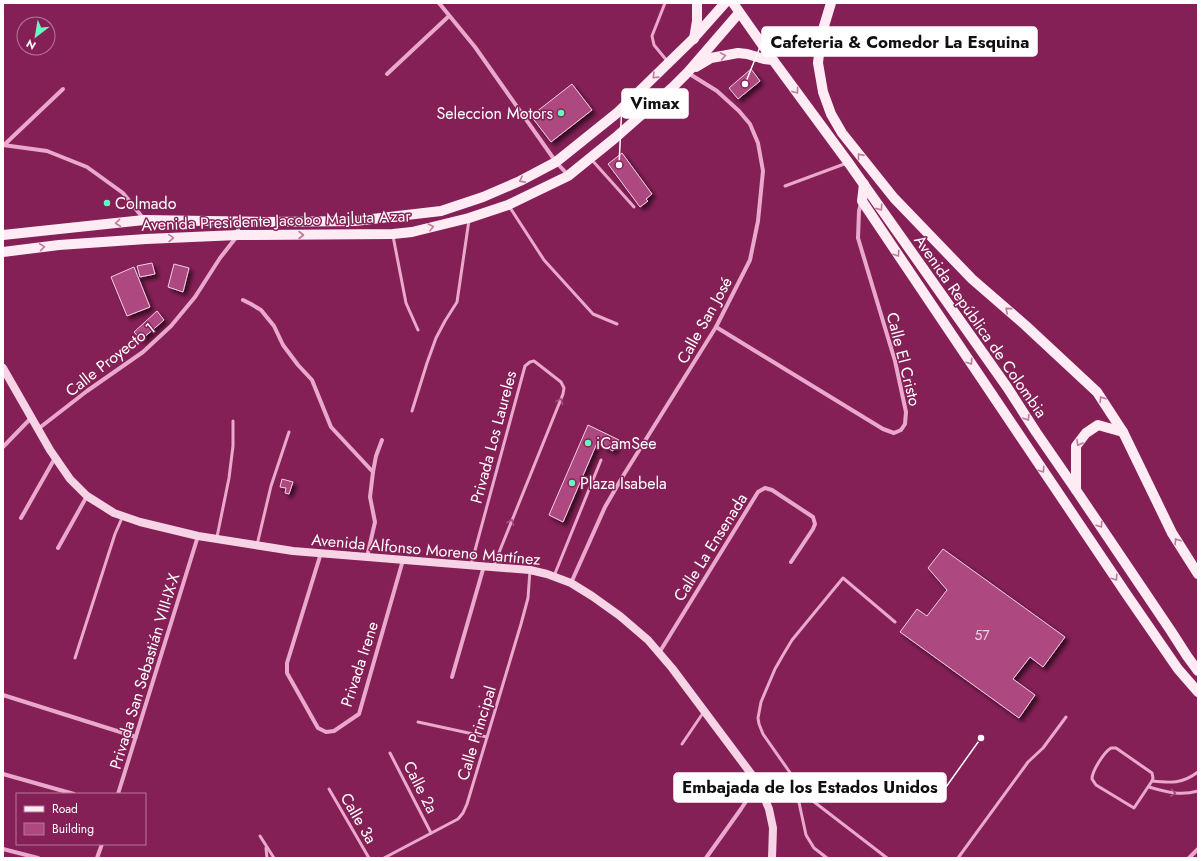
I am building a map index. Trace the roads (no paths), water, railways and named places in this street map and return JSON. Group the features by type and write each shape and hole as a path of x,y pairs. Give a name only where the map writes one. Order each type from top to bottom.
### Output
{"main road":[{"path":"693,39 697,20 697,3"},
{"name":"Avenida Presidente Jacobo Majluta Azar","path":"3,235 144,220 238,222 355,221 442,211 483,197 520,181 556,162 617,113 693,39 725,3"},
{"name":"Avenida República de Colombia","path":"733,3 864,184 1007,387 1198,671"},
{"name":"Avenida República de Colombia","path":"831,3 822,36 818,63 823,92 831,114 842,133 894,198 966,273 1097,392 1123,432 1172,533 1198,574"},
{"name":"Avenida Presidente Jacobo Majluta Azar","path":"3,252 59,245 238,235 393,234 412,232 469,218 508,205 568,176 615,138 673,87 688,72 739,13"},
{"path":"688,72 711,58 733,54 747,54 773,60"},
{"path":"864,184 862,201 1127,595 1178,669 1198,692"},
{"name":"Avenida Alfonso Moreno Martínez","path":"3,368 38,429 70,479 87,496 114,513 140,522 198,536 293,551 530,570 554,576 571,583 620,616 648,640 672,668 758,783 769,809 773,828 772,858"},
{"path":"1076,490 1076,446 1086,433 1098,425 1123,432"},
{"path":"1187,656 1198,660"}],"street":[{"path":"439,3 475,47 556,162 568,176"},
{"path":"387,74 449,16"},
{"name":"Calle San José","path":"571,583 605,508 716,327 750,260 758,221 763,171 758,143 750,124 739,111 717,91 688,72"},
{"path":"4,145 63,89"},
{"path":"4,145 47,150 88,167 122,193 144,220"},
{"name":"Calle El Cristo","path":"716,327 883,429 894,433 901,430 905,424 906,412 895,361 858,238 859,211 862,201"},
{"path":"238,222 238,235"},
{"name":"Calle Proyecto 1","path":"38,429 87,391 144,352 171,326 195,296 220,258 238,235"},
{"path":"243,300 262,310 274,326 283,345 298,365 312,380 331,426 373,472"},
{"path":"3,447 32,417"},
{"path":"368,557 375,522 370,497 376,456 382,440"},
{"path":"21,518 56,458"},
{"name":"Calle La Ensenada","path":"659,653 758,492 765,488 772,490 813,517 815,524 813,529 791,562"},
{"path":"58,548 87,496"},
{"name":"Privada San Sebastián VIII-IX-X","path":"118,793 198,536"},
{"name":"Privada Irene","path":"321,553 287,663 288,673 318,728 326,732 334,731 359,714 403,560"},
{"path":"452,677 484,566"},
{"path":"3,695 136,737"},
{"path":"3,774 70,793"},
{"path":"706,858 758,783"},
{"path":"97,858 102,845"},
{"path":"3,849 38,858"},
{"path":"1190,858 1198,849"}],"lane":[{"path":"665,3 652,36 654,45 668,63"},
{"path":"590,158 634,207"},
{"path":"786,186 848,162"},
{"path":"508,205 544,260 593,314 618,324"},
{"path":"412,411 436,338 457,302 469,218"},
{"path":"393,234 406,303 418,330"},
{"name":"Privada Los Laureles","path":"471,565 525,366 534,361 561,382 564,388 563,394 494,567"},
{"path":"217,539 229,478 233,446 233,421"},
{"path":"257,545 271,486 290,432"},
{"path":"554,576 601,460"},
{"path":"74,658 115,534 123,516"},
{"name":"Calle Principal","path":"384,858 458,819 463,813 467,804 528,598 530,570"},
{"path":"828,858 814,848 806,835 796,788 791,774 763,734 758,724 761,702 775,669 792,640 843,578 894,622"},
{"path":"682,744 704,711"},
{"path":"958,858 1028,762 1043,748 1066,717"},
{"path":"418,722 487,737"},
{"path":"1116,748 1150,770 1153,775 1152,781 1134,808 1096,786 1092,779 1092,775 1106,751 1116,748"},
{"name":"Calle 2a","path":"390,753 431,832"},
{"path":"1152,781 1171,783 1181,781 1198,772"},
{"path":"1149,787 1170,793 1189,793 1198,791"},
{"path":"796,788 886,858"},
{"name":"Calle 3a","path":"329,789 369,858"},
{"path":"260,836 274,858"},
{"path":"266,846 267,858"}],"place":[{"name":"Cafeteria & Comedor La Esquina","path":"745,84"},
{"name":"Seleccion Motors","path":"561,113"},
{"name":"Vimax","path":"619,165"},
{"name":"Colmado","path":"107,203"},
{"name":"iCamSee","path":"588,443"},
{"name":"Plaza Isabela","path":"572,483"},
{"name":"Embajada de los Estados Unidos","path":"981,738"}]}
